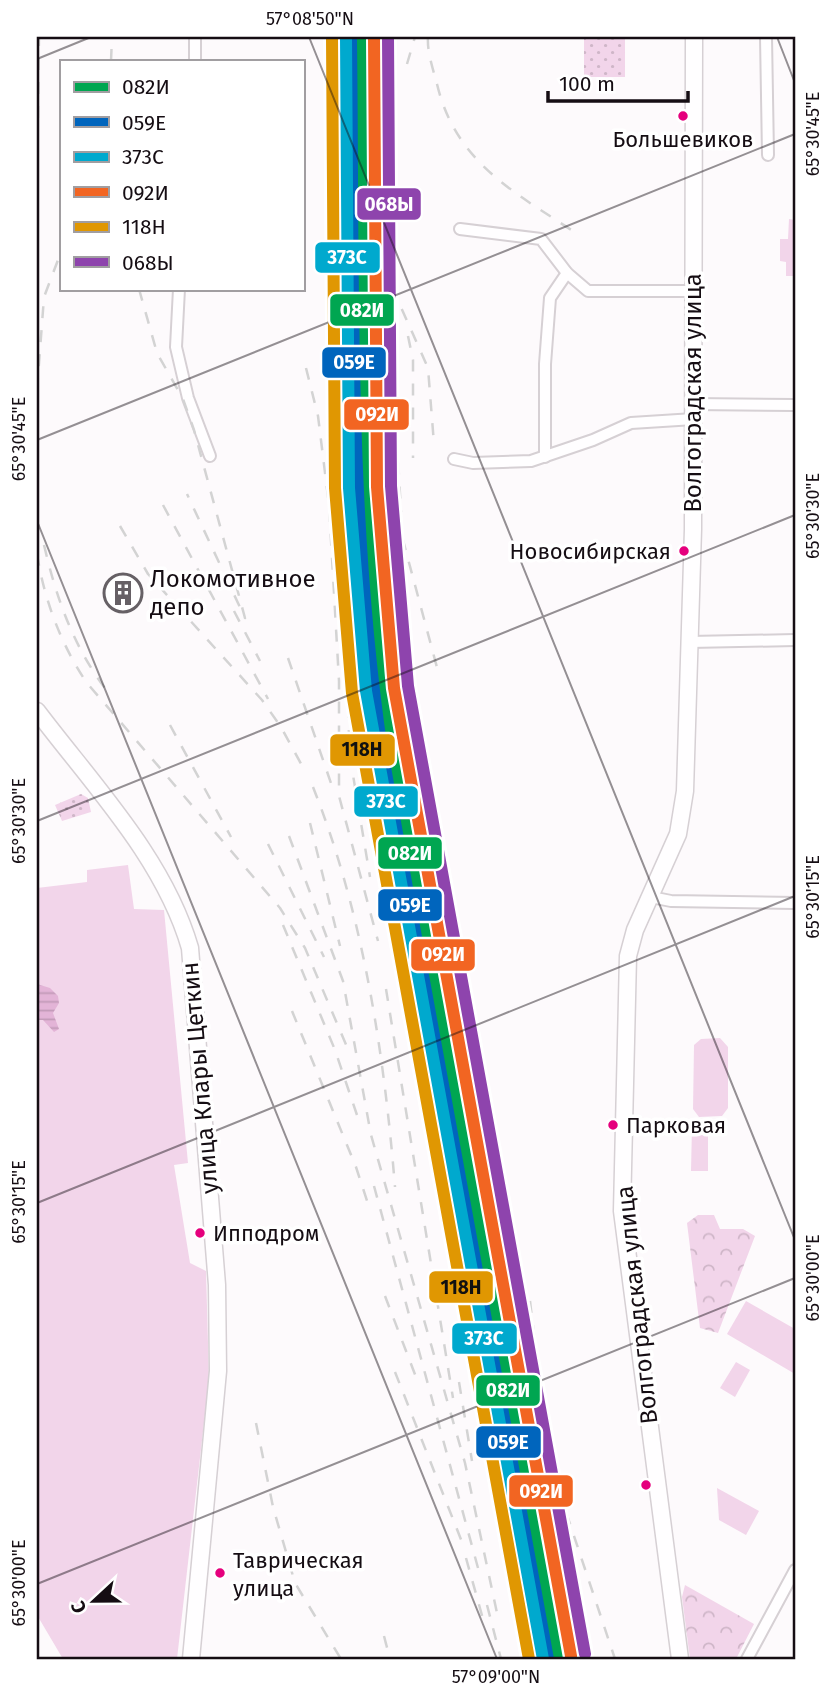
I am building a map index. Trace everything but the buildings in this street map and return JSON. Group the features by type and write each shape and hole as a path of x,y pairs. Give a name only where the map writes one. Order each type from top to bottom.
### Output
{"street":[{"path":"195,37 195,60"},
{"name":"Волгоградская улица","path":"680,1659 622,1211 628,956 635,930 678,834 683,811 690,642 694,411 694,37"},
{"path":"766,37 768,155"},
{"path":"460,229 541,239 567,273 588,291 693,291"},
{"path":"545,457 545,364 550,298 567,273"},
{"path":"179,290 176,347 188,398 210,456"},
{"path":"454,459 473,463 531,461 631,423 694,411 795,405"},
{"path":"690,642 795,640"},
{"name":"улица Клары Цеткин","path":"37,711 150,863 181,917 190,948 217,1285 218,1371 191,1659"},
{"path":"651,897 671,901 795,903"},
{"path":"747,1659 795,1570"}],"green space":[{"path":"584,37 625,37 625,77 584,77"},
{"path":"789,219 795,220 795,276 786,276 786,262 780,261 780,239 788,239"},
{"path":"81,794 88,798 91,812 62,821 55,805"},
{"name":"Ипподром","path":"128,865 134,909 164,910 188,1163 174,1165 190,1263 206,1271 209,1379 177,1659 63,1659 37,1615 37,888 87,882 87,870"},
{"path":"720,1038 728,1047 728,1108 722,1116 699,1117 693,1109 694,1045 701,1039"},
{"path":"692,1126 708,1126 708,1171 691,1171"},
{"path":"698,1215 714,1215 720,1229 743,1229 755,1236 718,1333 700,1328 687,1223"},
{"path":"746,1301 795,1329 795,1374 727,1334"},
{"path":"736,1362 750,1370 735,1397 720,1388"},
{"path":"717,1488 759,1511 746,1535 719,1520"},
{"path":"685,1585 754,1624 736,1659 690,1659 682,1597"}],"shaded area":[{"path":"37,984 50,988 58,996 59,1003 53,1013 59,1029 54,1032 43,1020 37,1020"}],"waterway":[{"path":"392,872 402,872"}],"railway":[{"path":"37,190 39,37"},
{"path":"111,60 112,37"},
{"path":"407,64 415,37"},
{"path":"428,37 428,49 446,112 458,135 474,156 511,190 579,235"},
{"path":"386,206 387,256"},
{"path":"37,214 37,294"},
{"path":"386,247 401,512"},
{"path":"37,390 44,297 60,255"},
{"path":"392,287 428,368 434,444"},
{"path":"139,290 157,353 183,399 194,430 245,618 187,494"},
{"path":"408,336 413,360 413,458"},
{"path":"306,368 318,416 329,505 339,681 339,796 378,941"},
{"path":"384,469 439,675"},
{"path":"345,645 348,610 346,471"},
{"path":"163,505 268,699"},
{"path":"120,526 148,574 262,700 281,727 306,773"},
{"path":"44,545 69,625 87,661 111,696"},
{"path":"37,554 55,621 69,653 87,683 280,908 305,948 347,1047"},
{"path":"234,611 260,661"},
{"path":"348,634 349,751 370,877"},
{"path":"288,658 333,789"},
{"path":"170,725 231,837"},
{"path":"313,787 345,884 369,984 385,1085 395,1187"},
{"path":"310,823 340,946"},
{"path":"289,836 343,981 371,1135 465,1463 497,1613"},
{"path":"268,844 324,957"},
{"path":"283,925 335,1050 358,1118"},
{"path":"386,989 453,1398"},
{"path":"292,1011 356,1167 370,1210"},
{"path":"374,1186 478,1568"},
{"path":"385,1296 416,1377"},
{"path":"530,1301 549,1461 615,1659"},
{"path":"395,1372 462,1542"},
{"path":"459,1382 472,1461"},
{"path":"256,1423 273,1507 295,1583 341,1659"},
{"path":"571,1551 591,1659"},
{"path":"466,1558 483,1619"},
{"path":"487,1605 501,1659"},
{"path":"384,1636 390,1659"}],"transit line":[{"name":"118Н","path":"332,37 335,488 352,693 529,1659"},
{"name":"373C","path":"346,37 349,488 366,691 543,1659"},
{"name":"059Е","path":"351,37 354,395 363,573 371,662 382,751 548,1659"},
{"name":"082И","path":"360,37 363,487 380,690 557,1659"},
{"name":"092И","path":"374,37 377,487 394,688 571,1656"},
{"name":"068Ы","path":"388,37 391,486 408,686 585,1654"}],"place":[{"name":"Большевиков","path":"683,116"},
{"name":"Новосибирская","path":"684,551"},
{"name":"Локомотивное депо","path":"123,593"},
{"name":"Парковая","path":"613,1125"},
{"name":"Ипподром","path":"200,1233"},
{"name":"Таврическая улица","path":"220,1573"}]}
